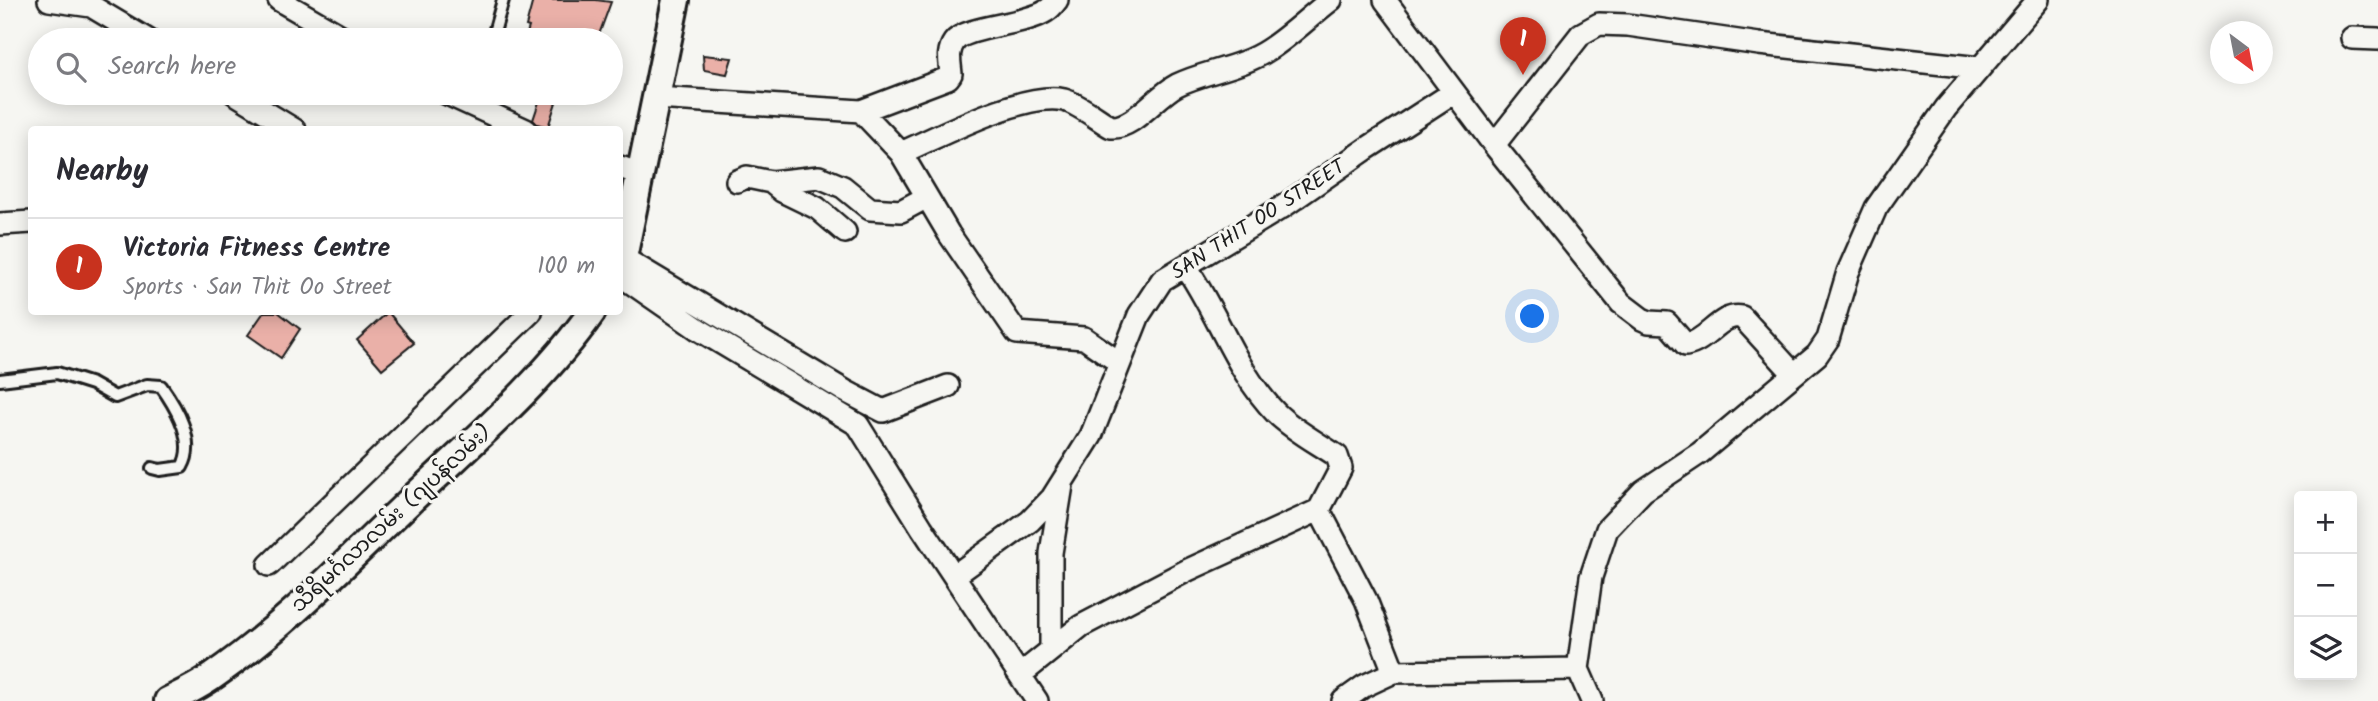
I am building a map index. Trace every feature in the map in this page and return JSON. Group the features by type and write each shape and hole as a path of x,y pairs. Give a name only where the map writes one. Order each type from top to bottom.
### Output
{"street":[{"path":"49,0 91,6 128,28"},
{"path":"279,0 327,28"},
{"path":"623,245 630,171 656,97 676,0"},
{"path":"656,97 861,111 947,78 951,74 948,53 955,40 969,33 1045,12 1057,0"},
{"path":"901,153 993,114 1040,99 1066,101 1111,128 1125,126 1152,102 1177,85 1266,51 1331,0"},
{"path":"1385,0 1494,145 1621,303 1642,319 1667,323 1686,345 1697,342 1730,316 1742,317 1794,374"},
{"path":"1592,701 1578,669 1591,577 1607,529 1643,491 1700,453 1817,355 1828,339 1848,272 1876,208 1946,108 2038,0"},
{"path":"1494,145 1581,34 1599,24 1980,68"},
{"path":"2351,38 2378,39"},
{"name":"SAN THIT OO STREET","path":"954,576 1030,521 1052,498 1091,436 1139,315 1162,280 1280,208 1454,92"},
{"path":"254,105 288,126"},
{"path":"484,105 519,126"},
{"path":"861,111 901,153 949,234 1017,332 1084,338 1120,363"},
{"path":"737,181 747,177 771,182 819,177 843,187 870,209 901,211 927,197"},
{"path":"771,182 782,191 817,208 845,232"},
{"path":"0,224 28,222"},
{"path":"1020,675 1081,626 1188,570 1319,510 1341,468 1338,457 1277,414 1246,377 1196,281 1185,266"},
{"path":"623,267 883,411 948,386"},
{"path":"623,268 698,329 858,425 1037,701"},
{"path":"270,565 528,315"},
{"name":"သီရိမင်္ဂလာလမ်း (ဂျပန်လမ်း)","path":"168,701 209,679 267,634 311,595 479,436 560,354 589,315"},
{"path":"1051,650 1051,553 1062,479"},
{"path":"1319,510 1366,600 1394,672"},
{"path":"1343,701 1364,686 1394,672 1578,669"}],"lane":[{"path":"495,28 502,0"},
{"path":"0,380 57,373 92,384 115,397 147,385 162,386 177,408 187,439 187,458 182,467 160,470 152,468"}],"building":[{"path":"533,0 611,2 601,28 526,26"},
{"path":"703,55 732,58 727,74 704,70"},
{"path":"538,105 555,105 548,126 537,124 533,120"},
{"path":"262,315 282,315 300,329 281,358 248,335"},
{"path":"385,315 391,315 414,343 382,369 357,340"}],"place":[{"name":"Victoria Fitness Centre","path":"1523,75"}]}
